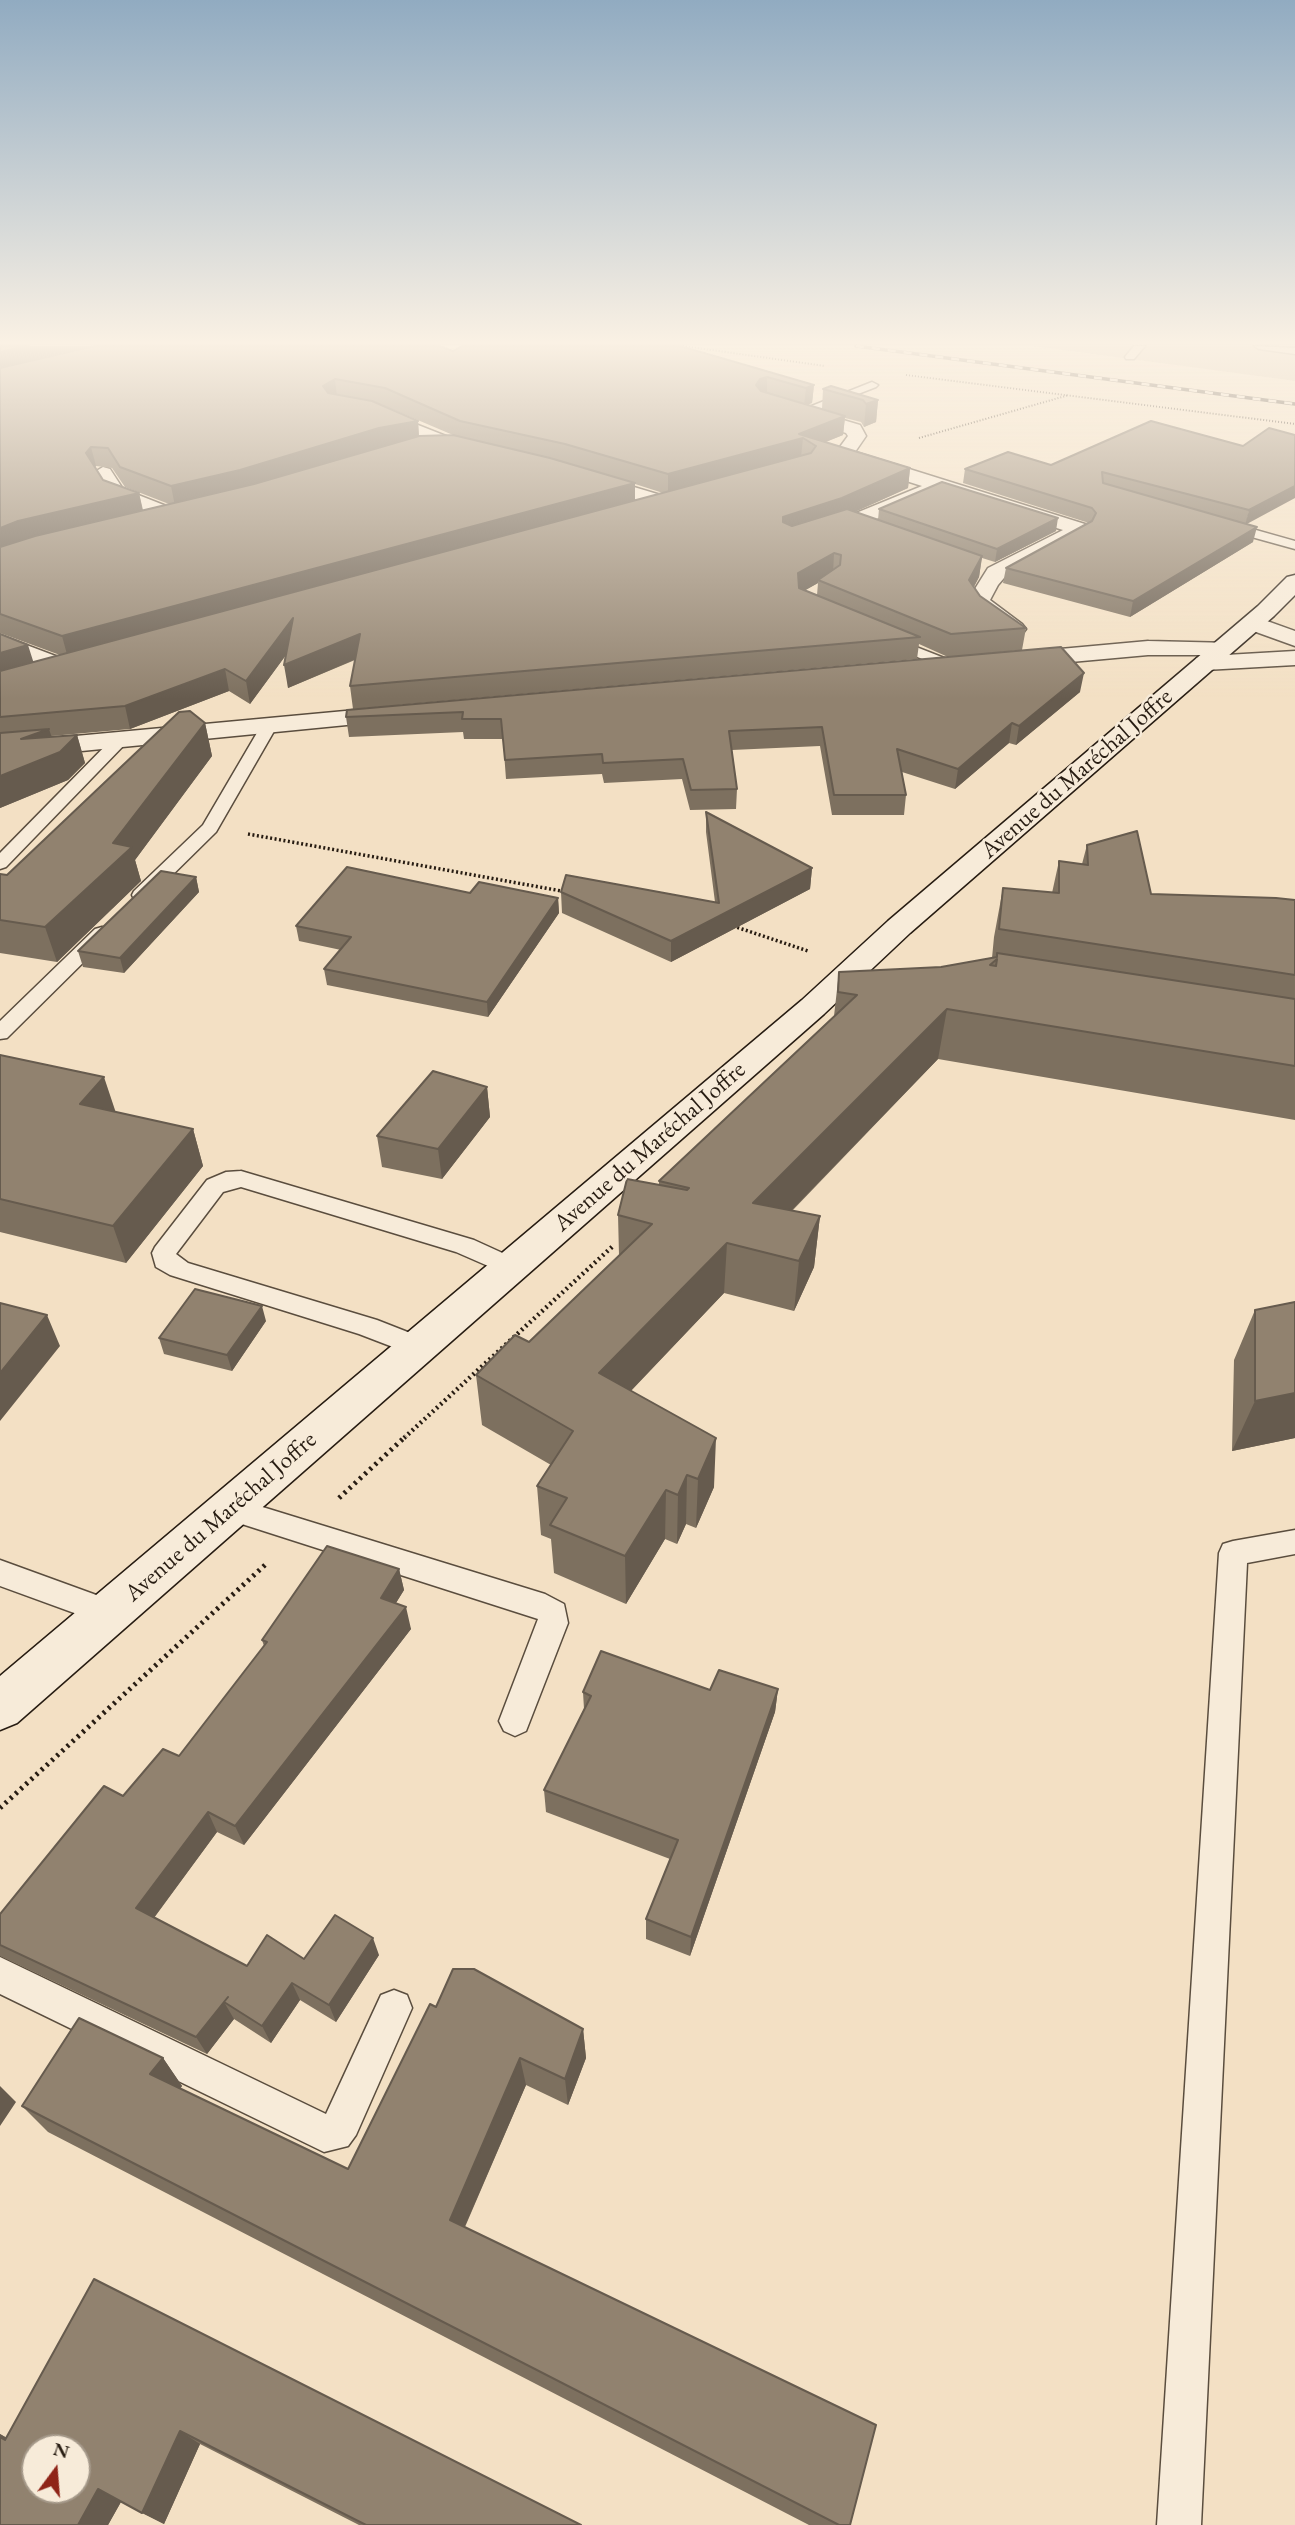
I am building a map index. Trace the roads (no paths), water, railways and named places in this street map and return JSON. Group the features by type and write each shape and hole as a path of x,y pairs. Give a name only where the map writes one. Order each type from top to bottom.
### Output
{"street":[{"path":"872,464 1081,529 996,573 979,600 986,610 1052,657"},
{"path":"103,473 116,494 172,515"},
{"path":"570,474 667,503"},
{"path":"904,540 845,524 939,485"},
{"path":"627,514 694,496"},
{"path":"134,524 198,509"},
{"path":"970,564 996,573"},
{"name":"Avenue du Maréchal Joffre","path":"0,1707 511,1267 874,972 900,927 1253,623 1295,582"},
{"path":"1253,623 1295,639"},
{"path":"0,642 65,668"},
{"path":"898,670 1148,648 1214,655 1295,658"},
{"path":"26,679 92,661"},
{"path":"0,751 419,712"}],"lane":[{"path":"1209,521 1295,545"},
{"path":"875,635 952,666"},
{"path":"0,1033 210,828 269,726"},
{"path":"0,863 121,738"},
{"path":"419,1346 368,1327 179,1269 164,1261 163,1253 215,1186 226,1180 241,1179 465,1246 511,1267"},
{"path":"230,1509 545,1607 553,1613 553,1623 515,1721"},
{"path":"1179,2525 1233,1553 1295,1542"},
{"path":"0,1573 110,1613"},
{"path":"0,1975 324,2133 335,2133 343,2122 394,2007"}]}
